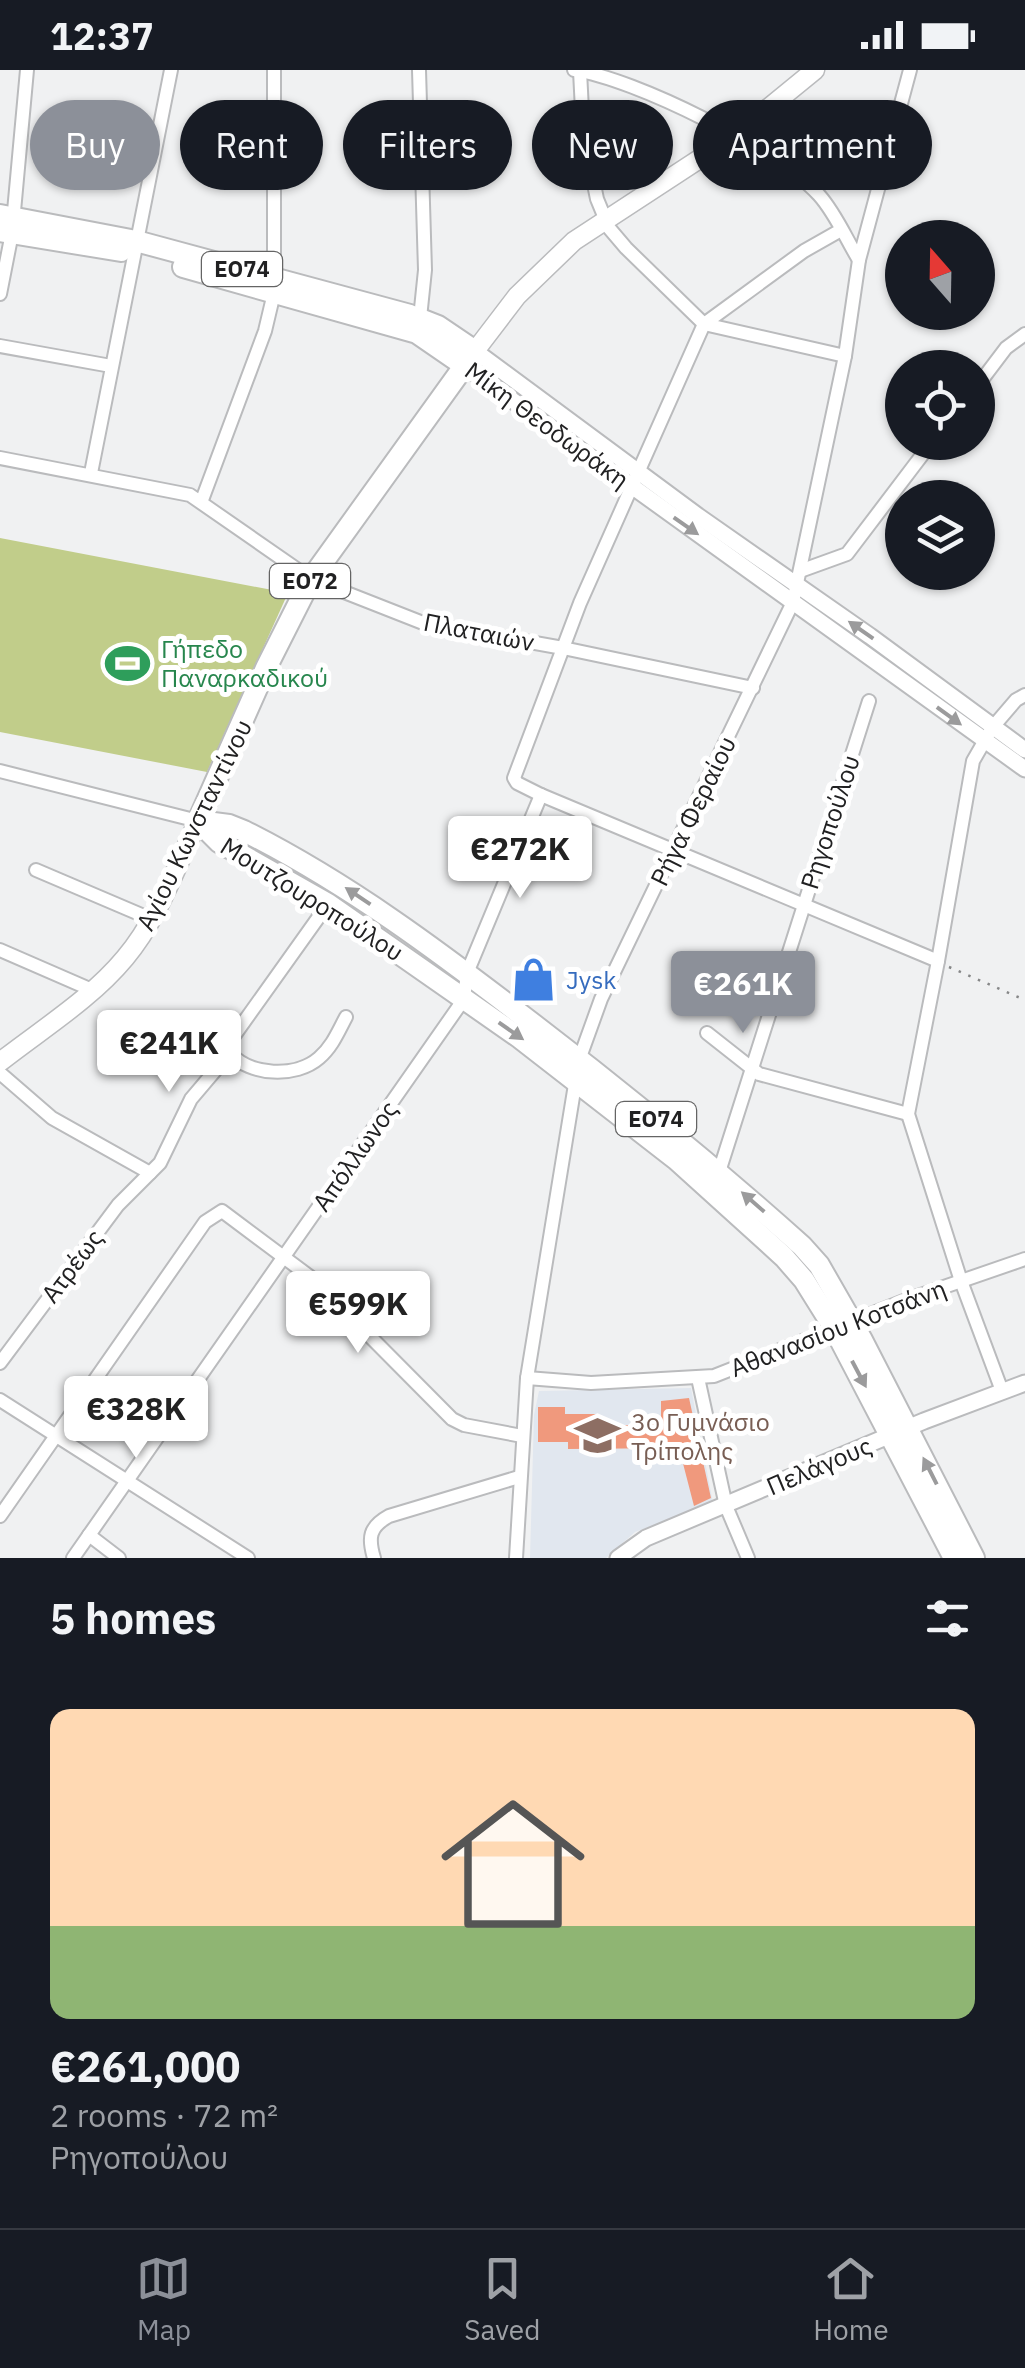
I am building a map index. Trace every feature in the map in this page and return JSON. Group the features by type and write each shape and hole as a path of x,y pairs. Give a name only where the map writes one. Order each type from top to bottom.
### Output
{"main road":[{"name":"ΕΟ72","path":"778,100 815,70"},
{"name":"ΕΟ72","path":"470,358 517,296 550,261 604,220 693,163"},
{"name":"Μίκη Θεοδωράκη","path":"6,224 135,247 274,285 420,318 470,358"},
{"name":"Μίκη Θεοδωράκη","path":"274,285 423,336 470,358"},
{"name":"Αγίου Κωνσταντίνου","path":"0,1062 92,990 126,957 151,918 198,822 266,668 311,579 470,358"},
{"name":"Μουτζουροπούλου","path":"198,822 218,842 328,904 464,998 578,1070 719,1172 816,1261 843,1325 899,1431 974,1558"},
{"name":"Μουτζουροπούλου","path":"198,822 229,825 284,851 359,897 467,974 784,1257 843,1325"},
{"name":"Μουτζουροπούλου","path":"899,1431 954,1558"}],"street":[{"path":"0,294 28,70"},
{"path":"91,473 171,70"},
{"path":"202,500 265,330 274,285 274,70"},
{"path":"419,70 425,270 420,318"},
{"path":"572,70 632,84 693,116"},
{"name":"Ρήγα Φεραίου","path":"516,1558 527,1378 578,1070 595,1012 753,688 797,586 845,356 860,260 910,70"},
{"path":"580,71 583,130 604,220 638,261 704,324 845,356"},
{"path":"814,190 860,260"},
{"path":"842,230 804,252 704,324 563,648 514,778 541,795 938,961"},
{"path":"995,362 1025,334"},
{"path":"0,346 111,366"},
{"name":"Μίκη Θεοδωράκη","path":"470,358 634,480 797,586 987,734 1025,769"},
{"name":"Πλαταιών","path":"0,458 176,490 202,500 311,579 423,624 563,648 753,688"},
{"path":"797,586 847,554 918,460"},
{"path":"1002,1391 961,1281 908,1114 973,762 987,734 1025,695"},
{"name":"Ρηγοπούλου","path":"719,1172 869,701"},
{"name":"Μίκη Θεοδωράκη","path":"987,734 1025,750"},
{"path":"0,770 198,822"},
{"path":"464,998 467,974 541,795"},
{"path":"36,870 151,918"},
{"name":"Ατρέως","path":"0,1363 118,1205 160,1163 192,1099 230,1053 231,1040 328,904"},
{"path":"0,950 92,990"},
{"name":"Απόλλωνος","path":"73,1558 464,998"},
{"path":"230,1053 238,1062 256,1069 304,1068 326,1051 346,1017"},
{"path":"707,1033 752,1071 908,1114"},
{"path":"0,1073 52,1118 150,1173"},
{"path":"0,1516 205,1222 222,1210 285,1255 452,1419 522,1436"},
{"name":"Αθανασίου Κοτσάνη","path":"527,1378 578,1383 698,1378 736,1368 1025,1259"},
{"path":"698,1378 726,1506 748,1558"},
{"name":"Πελάγους","path":"618,1558 646,1538 899,1431 1025,1383"},
{"path":"0,1400 248,1558"},
{"path":"374,1558 370,1542 378,1522 519,1477"},
{"path":"89,1535 120,1558"}],"path":[{"path":"938,961 1025,1000"}],"shaded area":[{"path":"691,1388 713,1503 635,1532 606,1558 530,1558 534,1415 539,1391"}],"green space":[{"name":"Γήπεδο Παναρκαδικού","path":"0,538 288,593 207,772 0,732"}],"building":[{"path":"689,1398 711,1498 694,1506 679,1448 568,1449 568,1442 538,1442 538,1407 565,1407 565,1414 599,1414 599,1426 661,1424 661,1401"}],"place":[{"name":"Γήπεδο Παναρκαδικού","path":"128,663"},
{"name":"Jysk","path":"533,980"},
{"name":"3ο Γυμνάσιο Τρίπολης","path":"598,1436"}]}
